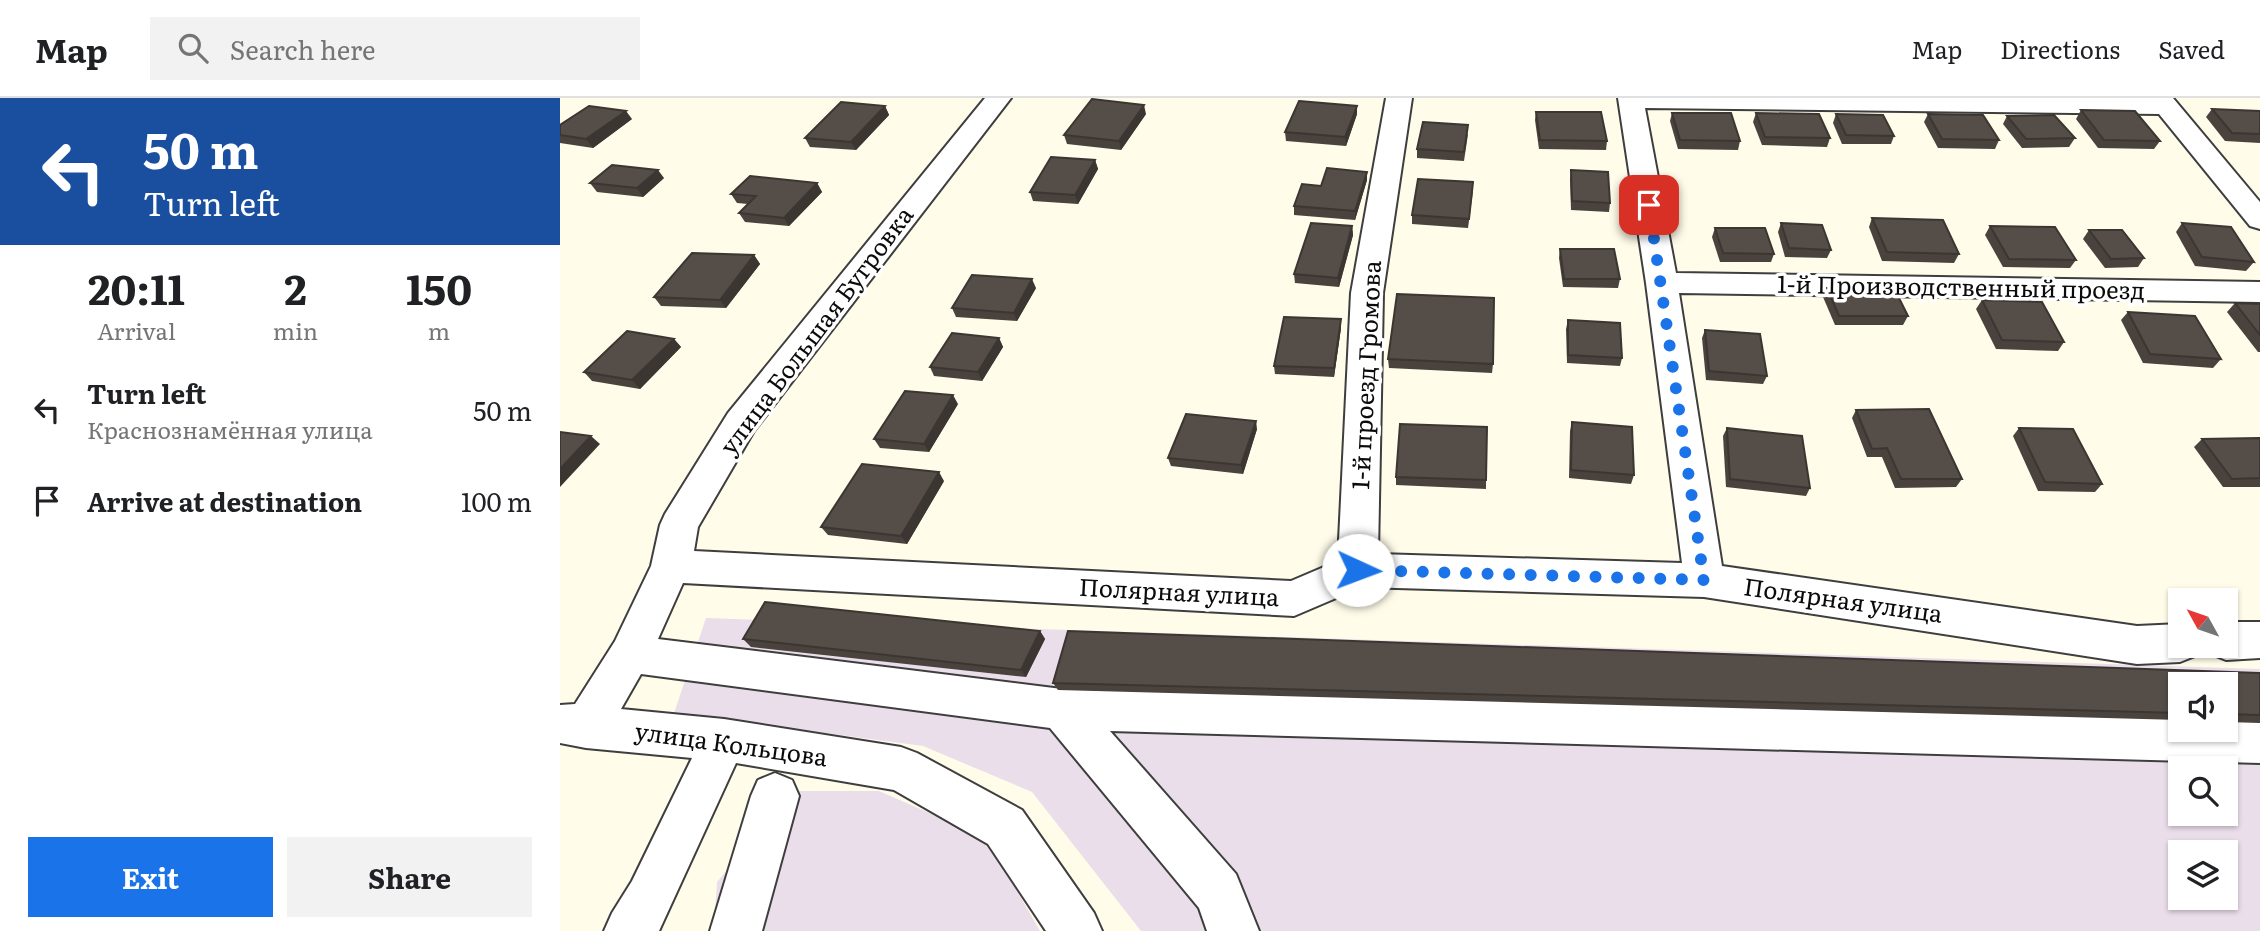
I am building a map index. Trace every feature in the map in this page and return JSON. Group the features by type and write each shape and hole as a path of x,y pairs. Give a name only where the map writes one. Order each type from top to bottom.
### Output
{"street":[{"name":"улица Большая Бугровка","path":"573,725 630,654 671,566 680,525 741,422 998,98"},
{"name":"1-й проезд Громова","path":"1358,570 1367,293 1399,98"},
{"path":"1704,580 1662,283 1631,99 2163,102 2260,220"},
{"name":"1-й Производственный проезд","path":"1662,283 2260,292"},
{"name":"Полярная улица","path":"671,566 1294,598 1358,570 1704,580 2137,645 2168,644"},
{"path":"2238,641 2260,640"},
{"path":"630,654 1062,709 2260,742"},
{"path":"1062,709 1217,892 1233,931"},
{"name":"улица Кольцова","path":"573,725 724,740 901,769 1005,827 1076,931"},
{"path":"630,931 650,899 724,740"},
{"path":"736,931 775,796"}],"shaded area":[{"path":"706,618 2260,669 2260,931 1141,931 1032,792 923,746 674,713"},
{"path":"793,791 879,791 987,838 1040,931 714,931 717,882"}],"building":[{"path":"1092,99 1144,105 1119,141 1064,135"},
{"path":"1299,101 1357,106 1345,137 1285,132"},
{"path":"841,102 885,106 851,142 805,138"},
{"path":"589,106 626,111 586,139 560,135 560,125"},
{"path":"2212,109 2260,111 2260,134 2232,133"},
{"path":"2081,110 2135,111 2160,141 2104,140"},
{"path":"1536,112 1601,112 1607,141 1540,140"},
{"path":"1672,113 1731,113 1740,141 1680,140"},
{"path":"1756,113 1819,114 1830,138 1765,137"},
{"path":"1836,114 1883,115 1894,136 1846,135"},
{"path":"1928,114 1983,115 1999,140 1942,139"},
{"path":"2054,115 2075,138 2026,139 2007,116"},
{"path":"1423,122 1468,125 1464,152 1417,149"},
{"path":"1051,157 1095,160 1075,195 1030,192"},
{"path":"612,165 658,170 637,188 590,183"},
{"path":"1327,168 1367,172 1355,211 1294,206 1302,184 1321,186"},
{"path":"1571,170 1608,172 1610,203 1572,201"},
{"path":"750,176 817,183 784,218 739,213 756,196 731,194"},
{"path":"1418,179 1473,182 1469,219 1412,215"},
{"path":"1872,218 1943,220 1959,254 1887,252"},
{"path":"1311,223 1352,226 1338,278 1294,274"},
{"path":"1781,223 1822,225 1831,250 1789,248"},
{"path":"2182,223 2231,227 2254,262 2202,257"},
{"path":"1990,226 2055,227 2076,260 2009,259"},
{"path":"1715,228 1765,228 1774,254 1723,253"},
{"path":"2089,230 2122,230 2144,258 2111,259"},
{"path":"1560,249 1614,249 1620,279 1564,279"},
{"path":"692,253 754,255 720,300 654,297"},
{"path":"972,275 1032,279 1014,313 952,308"},
{"path":"1827,288 1894,288 1908,316 1839,316"},
{"path":"1397,294 1494,298 1493,364 1388,359"},
{"path":"1982,300 2042,302 2064,342 2002,340"},
{"path":"2235,303 2260,304 2260,335"},
{"path":"2128,312 2195,316 2221,359 2150,354"},
{"path":"1284,317 1341,319 1334,368 1274,366"},
{"path":"1568,320 1620,323 1622,358 1568,355"},
{"path":"1705,330 1760,334 1767,376 1709,371"},
{"path":"627,331 674,339 632,380 584,372"},
{"path":"952,333 999,338 978,372 930,367"},
{"path":"905,391 953,395 924,444 874,439"},
{"path":"1929,409 1962,479 1901,479 1887,448 1872,449 1856,410"},
{"path":"1186,414 1256,421 1241,465 1168,458"},
{"path":"1572,422 1632,427 1634,475 1571,470"},
{"path":"1400,424 1487,427 1486,480 1396,477"},
{"path":"1727,428 1802,436 1810,488 1730,479"},
{"path":"2019,428 2073,429 2102,484 2045,482"},
{"path":"560,432 591,436 560,469"},
{"path":"2260,438 2260,478 2232,479 2202,439"},
{"path":"862,464 939,472 901,536 821,527"},
{"path":"765,602 1040,631 1021,670 743,639"},
{"path":"1068,631 2232,672 2168,672 2168,713 1053,683"},
{"path":"2238,672 2260,673 2260,715 2238,714"}],"route":[{"path":"1358,570 1704,580 1649,205"}]}
